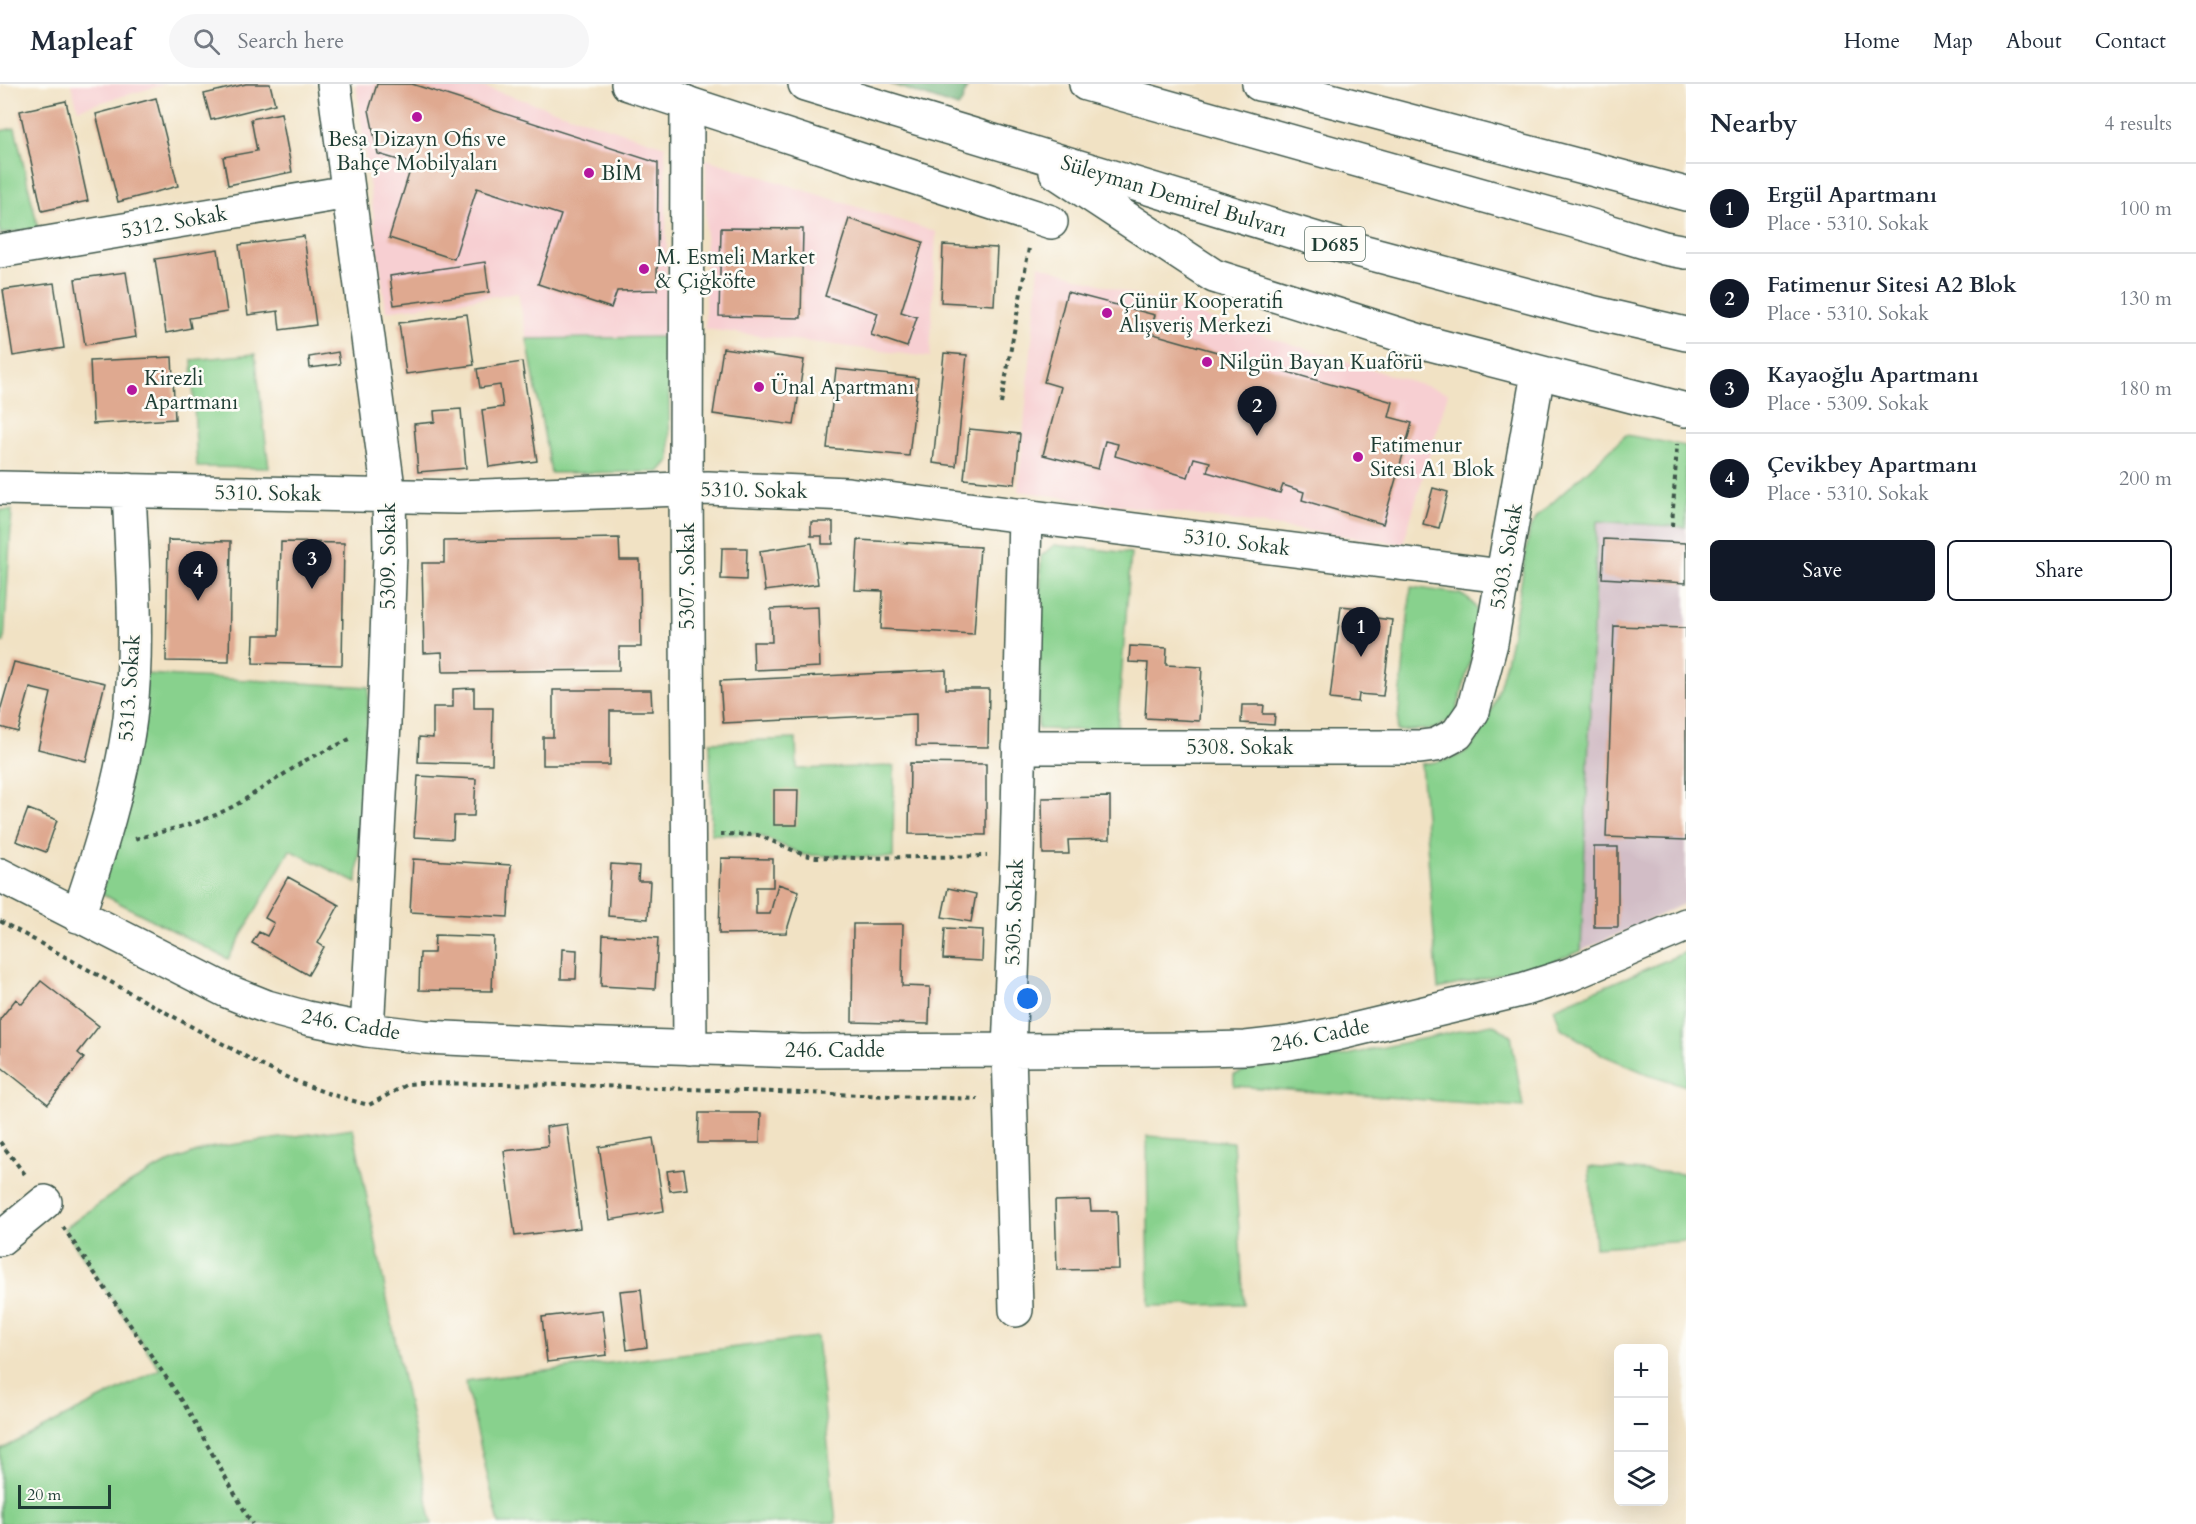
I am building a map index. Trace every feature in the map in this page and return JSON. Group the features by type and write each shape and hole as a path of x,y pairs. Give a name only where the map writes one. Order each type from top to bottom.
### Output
{"main road":[{"name":"5309. Sokak","path":"334,84 389,495 390,552 384,723 367,1030"},
{"path":"628,84 1041,219"},
{"path":"645,84 687,103"},
{"name":"Süleyman Demirel Bulvarı","path":"805,84 1320,240 1558,303 1686,334"},
{"path":"1086,84 1664,248 1686,252"},
{"path":"1259,84 1296,91 1686,194"},
{"name":"5307. Sokak","path":"687,103 686,489 690,1048"},
{"path":"1027,153 1214,276 1352,321 1538,373 1686,410"},
{"name":"5312. Sokak","path":"0,251 348,192"},
{"name":"5303. Sokak","path":"1457,734 1473,711 1483,678 1538,373"},
{"name":"5310. Sokak","path":"0,488 504,496 686,489 781,490 848,494 1025,515 1503,576"},
{"name":"5313. Sokak","path":"78,916 116,786 130,718 134,636 129,490"},
{"name":"5305. Sokak","path":"1016,1310 1009,1050 1017,855 1025,515"},
{"name":"5308. Sokak","path":"1019,747 1420,747 1436,745 1457,734"},
{"name":"246. Cadde","path":"0,875 180,969 267,1007 307,1018 367,1030 425,1037 690,1048 802,1051 1246,1048 1336,1034 1536,985 1580,971 1686,925"},
{"path":"0,1239 45,1202"}],"path":[{"path":"1001,404 1026,269 1041,219"},
{"path":"1671,526 1677,444"},
{"path":"99,849 216,815 306,760 384,723"},
{"path":"689,834 758,835 795,852 816,856 860,858 1017,855"},
{"path":"0,921 293,1081 334,1097 369,1105 408,1084 419,1083 571,1085 1010,1100"},
{"path":"0,1142 45,1202 183,1402 252,1524"}],"shaded area":[{"path":"71,84 162,84 162,85 78,109"},
{"path":"356,84 474,84 665,146 668,337 527,339 518,293 386,311"},
{"path":"706,159 936,232 930,357 705,329"},
{"path":"1039,265 1448,393 1403,544 1018,491"},
{"path":"1626,435 1686,446 1686,903 1581,951 1597,520"}],"green space":[{"path":"890,84 968,84 958,107"},
{"path":"15,128 38,228 0,234 0,131"},
{"path":"668,337 670,460 659,472 551,473 527,339"},
{"path":"255,354 269,468 197,467 192,360"},
{"path":"1626,435 1686,446 1686,527 1597,521 1581,951 1549,963 1438,989 1421,764 1458,756 1469,749 1482,732 1502,678 1510,645 1530,528 1538,516"},
{"path":"0,510 12,510 4,642 0,642"},
{"path":"1054,545 1131,553 1117,731 1038,729 1041,556"},
{"path":"1411,587 1460,594 1465,597 1478,612 1479,628 1455,717 1435,729 1397,731"},
{"path":"146,674 369,687 357,883 290,850 228,959 102,894"},
{"path":"796,739 797,769 894,766 893,858 804,855 758,835 711,834 710,742"},
{"path":"1686,952 1686,1086 1645,1073 1603,1055 1561,1028 1554,1008"},
{"path":"1492,1024 1511,1035 1523,1107 1234,1086 1234,1075 1250,1069 1323,1060"},
{"path":"353,1128 432,1524 252,1524 251,1521 248,1524 0,1524 0,1450 160,1369 64,1229 120,1189 163,1165 208,1148"},
{"path":"1147,1136 1233,1142 1244,1304 1149,1306"},
{"path":"1589,1167 1686,1174 1686,1241 1595,1247"},
{"path":"817,1337 836,1523 499,1524 465,1381"}],"building":[{"path":"246,84 270,84 275,104 211,120 204,94"},
{"path":"377,84 412,84 658,163 657,290 617,291 611,308 538,284 561,215 477,188 454,259 389,238 412,164 378,154 369,110"},
{"path":"156,98 178,186 118,202 96,114"},
{"path":"66,101 88,201 42,211 20,111"},
{"path":"281,113 292,172 228,185 223,157 257,151 251,119"},
{"path":"849,219 923,242 901,312 917,317 907,347 871,335 878,313 825,296"},
{"path":"721,228 803,229 801,318 719,316"},
{"path":"304,236 316,325 280,330 278,311 248,315 239,245"},
{"path":"943,245 997,248 994,305 941,302"},
{"path":"218,249 227,312 189,318 191,328 166,333 155,259"},
{"path":"485,262 489,292 394,305 390,276"},
{"path":"126,272 136,337 85,345 75,279"},
{"path":"54,283 64,348 13,356 3,290"},
{"path":"1067,292 1155,315 1150,333 1393,402 1389,417 1412,423 1383,524 1302,500 1304,492 1283,485 1280,493 1207,472 1210,462 1194,458 1188,477 1115,456 1118,444 1105,441 1098,469 1043,455 1061,387 1044,382"},
{"path":"467,314 474,365 406,374 399,323"},
{"name":"Ünal Apartmanı","path":"723,348 804,360 794,425 713,414"},
{"path":"338,352 340,364 310,368 309,357"},
{"path":"944,353 967,355 956,466 933,463"},
{"name":"Kirezli Apartmanı","path":"172,357 175,419 93,424 90,361"},
{"path":"522,362 537,461 489,467 482,410 503,407 500,385 480,388 477,369"},
{"path":"836,369 918,378 909,456 827,448"},
{"path":"461,409 466,468 418,472 414,424 435,422 434,411"},
{"path":"969,429 1020,434 1015,484 964,479"},
{"path":"1433,488 1448,492 1439,528 1423,524"},
{"path":"811,522 833,522 833,544 822,544 822,536 811,536"},
{"path":"619,538 620,560 640,560 641,647 619,647 619,670 443,672 442,652 424,653 422,563 444,563 444,541"},
{"path":"1604,539 1686,543 1686,583 1602,578"},
{"path":"168,540 231,541 229,662 166,661"},
{"path":"858,540 980,547 974,634 881,629 883,591 855,590"},
{"path":"281,542 344,543 342,665 253,663 254,635 279,635"},
{"path":"812,543 818,584 765,591 760,551"},
{"path":"722,548 747,548 746,580 721,579"},
{"path":"1341,606 1369,609 1368,617 1392,620 1383,696 1359,694 1358,702 1330,699"},
{"path":"818,607 820,667 754,670 753,642 772,642 771,609"},
{"path":"1614,626 1686,628 1686,840 1606,837"},
{"path":"1130,646 1167,648 1166,665 1202,667 1199,721 1145,718 1148,663 1129,662"},
{"path":"14,662 105,683 86,761 38,749 51,693 30,688 18,732 0,727 0,711"},
{"path":"946,670 946,689 989,689 988,747 916,746 916,714 723,723 720,681"},
{"path":"474,688 474,708 493,708 492,764 418,762 419,737 433,738 433,707 453,707 453,689"},
{"path":"553,690 651,690 652,711 610,711 610,765 543,765 543,737 553,737"},
{"path":"1242,705 1264,705 1263,714 1275,714 1274,725 1241,723"},
{"path":"910,763 986,764 986,835 909,834"},
{"path":"418,776 476,779 474,816 454,816 453,839 414,837"},
{"path":"774,790 798,790 797,825 774,825"},
{"path":"1110,797 1110,839 1068,840 1069,854 1043,854 1042,798"},
{"path":"28,809 57,820 46,852 16,841"},
{"path":"1594,847 1618,847 1618,927 1594,927"},
{"path":"721,858 773,859 773,887 756,887 756,914 770,914 778,884 799,891 786,933 719,934"},
{"path":"413,859 511,865 508,917 410,912"},
{"path":"611,864 639,866 638,881 650,881 648,919 608,916"},
{"path":"288,877 339,905 318,943 324,947 308,975 252,943 259,932 267,936 274,923 265,918"},
{"path":"948,888 976,894 971,922 942,917"},
{"path":"853,924 903,924 902,986 930,987 929,1024 852,1022"},
{"path":"945,928 983,930 982,961 943,959"},
{"path":"435,935 494,937 492,991 419,990 420,953 434,953"},
{"path":"603,935 658,938 655,989 601,986"},
{"path":"562,949 577,950 576,979 561,979"},
{"path":"41,981 99,1026 78,1053 84,1058 48,1104 0,1066 0,1019 16,999 22,1004"},
{"path":"699,1113 761,1113 760,1143 698,1143"},
{"path":"567,1124 580,1228 515,1236 504,1151 548,1146 546,1127"},
{"path":"653,1138 664,1211 610,1220 599,1147"},
{"path":"684,1169 687,1189 670,1191 667,1171"},
{"path":"1090,1200 1091,1211 1117,1211 1119,1269 1057,1270 1055,1201"},
{"path":"641,1289 647,1347 627,1350 620,1291"},
{"path":"602,1310 607,1355 547,1362 542,1317"}],"place":[{"name":"Besa Dizayn Ofis ve Bahçe Mobilyaları","path":"417,117"},
{"name":"BİM","path":"589,173"},
{"name":"M. Esmeli Market & Çiğköfte","path":"644,269"},
{"name":"Çünür Kooperatifi Alışveriş Merkezi","path":"1107,313"},
{"name":"Nilgün Bayan Kuaförü","path":"1207,362"},
{"name":"Ünal Apartmanı","path":"759,387"},
{"name":"Kirezli Apartmanı","path":"132,390"},
{"name":"Fatimenur Sitesi A2 Blok","path":"1257,436"},
{"name":"Fatimenur Sitesi A1 Blok","path":"1358,457"},
{"name":"Kayaoğlu Apartmanı","path":"312,589"},
{"name":"Çevikbey Apartmanı","path":"198,601"},
{"name":"Ergül Apartmanı","path":"1361,657"}]}
